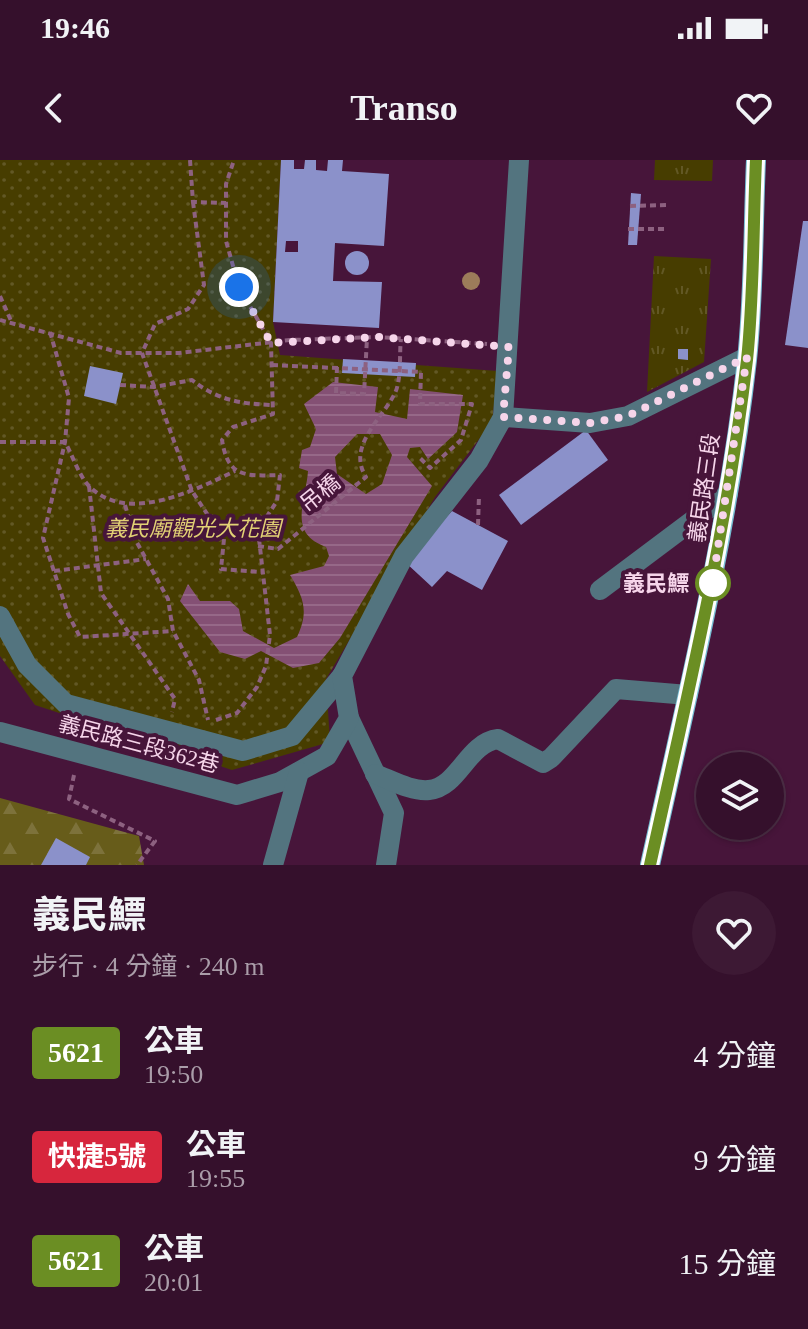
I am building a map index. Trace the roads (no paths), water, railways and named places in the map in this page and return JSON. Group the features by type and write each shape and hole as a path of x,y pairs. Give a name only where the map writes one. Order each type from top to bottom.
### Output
{"main road":[{"name":"義民路三段","path":"650,865 717,567 728,494 747,357 756,160"}],"lane":[{"path":"0,616 27,665 66,704 243,751 292,736 342,676 404,556 479,460 503,417 519,160"},
{"path":"503,417 590,423 628,416 747,357"},
{"path":"600,590 728,494"},
{"path":"342,676 349,718 394,813 386,865"},
{"path":"375,774 419,790 432,790 443,785 479,745 498,739 543,763 616,689 688,695"},
{"name":"義民路三段362巷","path":"0,732 237,795 280,782 327,756 349,718"},
{"path":"273,865 299,772"}],"place":[{"name":"義民鰾","path":"713,583"}],"park label":[{"name":"義民廟觀光大花園","path":"193,528"}]}
